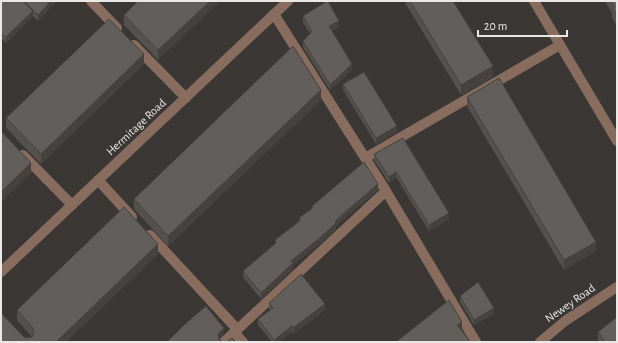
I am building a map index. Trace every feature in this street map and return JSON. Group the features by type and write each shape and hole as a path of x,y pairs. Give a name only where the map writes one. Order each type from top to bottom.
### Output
{"street":[{"path":"91,1 186,98"},
{"name":"Hermitage Road","path":"1,272 288,1"},
{"path":"534,1 617,141"},
{"path":"274,14 386,191 476,342"},
{"path":"365,158 560,45"},
{"path":"16,147 72,204"},
{"path":"98,180 236,331 243,342"},
{"path":"224,342 386,191"},
{"name":"Newey Road","path":"540,342 565,321 617,287"}],"building":[{"path":"1,1 23,1 33,11 6,37 1,33"},
{"path":"24,1 51,1 38,15"},
{"path":"138,1 210,1 158,50 124,15"},
{"path":"327,1 339,21 329,26 352,64 330,85 303,41 312,32 303,16"},
{"path":"410,1 453,1 493,66 461,85"},
{"path":"611,1 617,1 617,16 612,8 614,7"},
{"path":"109,19 144,54 41,154 6,118"},
{"path":"293,46 321,90 168,236 134,199"},
{"path":"364,72 397,126 376,138 343,84"},
{"path":"499,78 596,242 564,260 467,97"},
{"path":"1,131 31,163 1,192"},
{"path":"403,138 449,213 429,225 396,172 389,177 374,154"},
{"path":"364,162 378,184 339,217 335,222 336,223 321,237 291,261 293,263 261,293 243,271 276,243 275,240 301,220 299,218 313,208 312,206"},
{"path":"124,207 158,244 56,342 1,342 2,314 24,337 32,337 34,333 33,328 17,310"},
{"path":"301,274 325,304 274,340 258,319 273,308 269,303"},
{"path":"478,282 494,308 474,320 460,296"},
{"path":"449,300 462,322 457,325 470,341 469,342 396,342"},
{"path":"206,306 224,328 218,334 219,340 224,342 167,342 184,325"},
{"path":"617,317 617,342 605,342 598,332"},
{"path":"232,338 235,342 226,342"}]}
